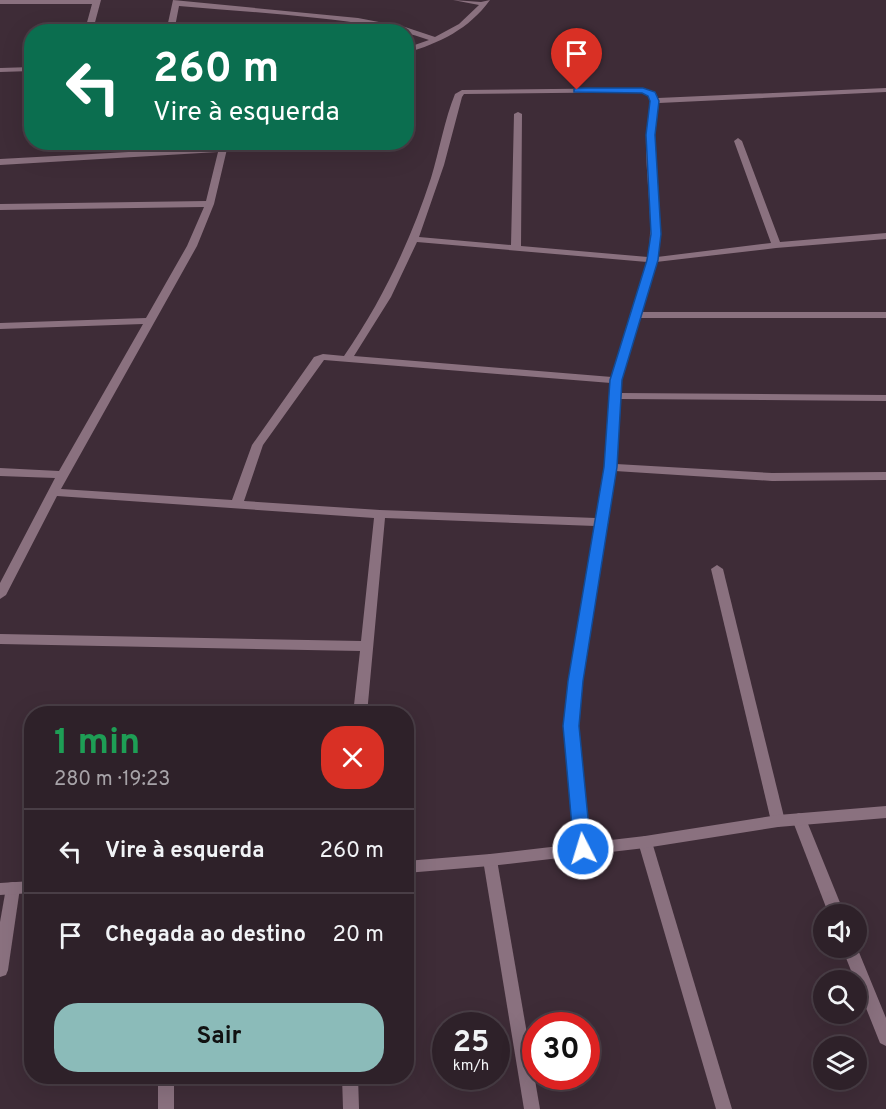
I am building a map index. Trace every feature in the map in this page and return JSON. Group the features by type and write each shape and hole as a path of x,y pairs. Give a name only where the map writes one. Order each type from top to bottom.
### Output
{"street":[{"path":"251,9 255,0"},
{"path":"457,0 484,2"},
{"path":"0,2 96,1 90,24"},
{"path":"172,24 176,2 387,24"},
{"path":"414,48 436,40 468,21 484,2"},
{"path":"414,33 436,40"},
{"path":"0,70 24,69"},
{"path":"348,357 365,336 416,239 458,96 462,92 643,90 652,94 655,101 650,135 656,234 652,260 616,380 610,467 603,522 575,681 571,726 583,849"},
{"path":"655,101 886,90"},
{"path":"516,246 518,114"},
{"path":"738,141 776,245"},
{"path":"0,162 138,150"},
{"path":"0,595 62,475 192,246 210,204 225,150"},
{"path":"0,207 210,204"},
{"path":"416,239 516,246 652,260 776,245 886,236"},
{"path":"636,315 886,315"},
{"path":"0,326 148,321"},
{"path":"237,503 258,445 318,359 323,357 348,357 616,380"},
{"path":"616,396 886,398"},
{"path":"610,467 772,477 886,476"},
{"path":"0,472 62,475"},
{"path":"55,492 380,514 603,522"},
{"path":"361,706 380,514"},
{"path":"717,569 778,821"},
{"path":"0,639 367,646"},
{"path":"414,866 645,842 778,821 886,812"},
{"path":"799,819 833,904"},
{"path":"645,842 724,1109"},
{"path":"490,860 532,1109"},
{"path":"0,970 6,888 24,887"},
{"path":"854,958 886,1038"},
{"path":"166,1084 166,1109"},
{"path":"350,1084 351,1109"}],"route":[{"path":"577,90 643,90 652,94 655,101 650,135 656,234 652,260 616,380 610,467 603,522 575,681 571,726 583,849"}]}
